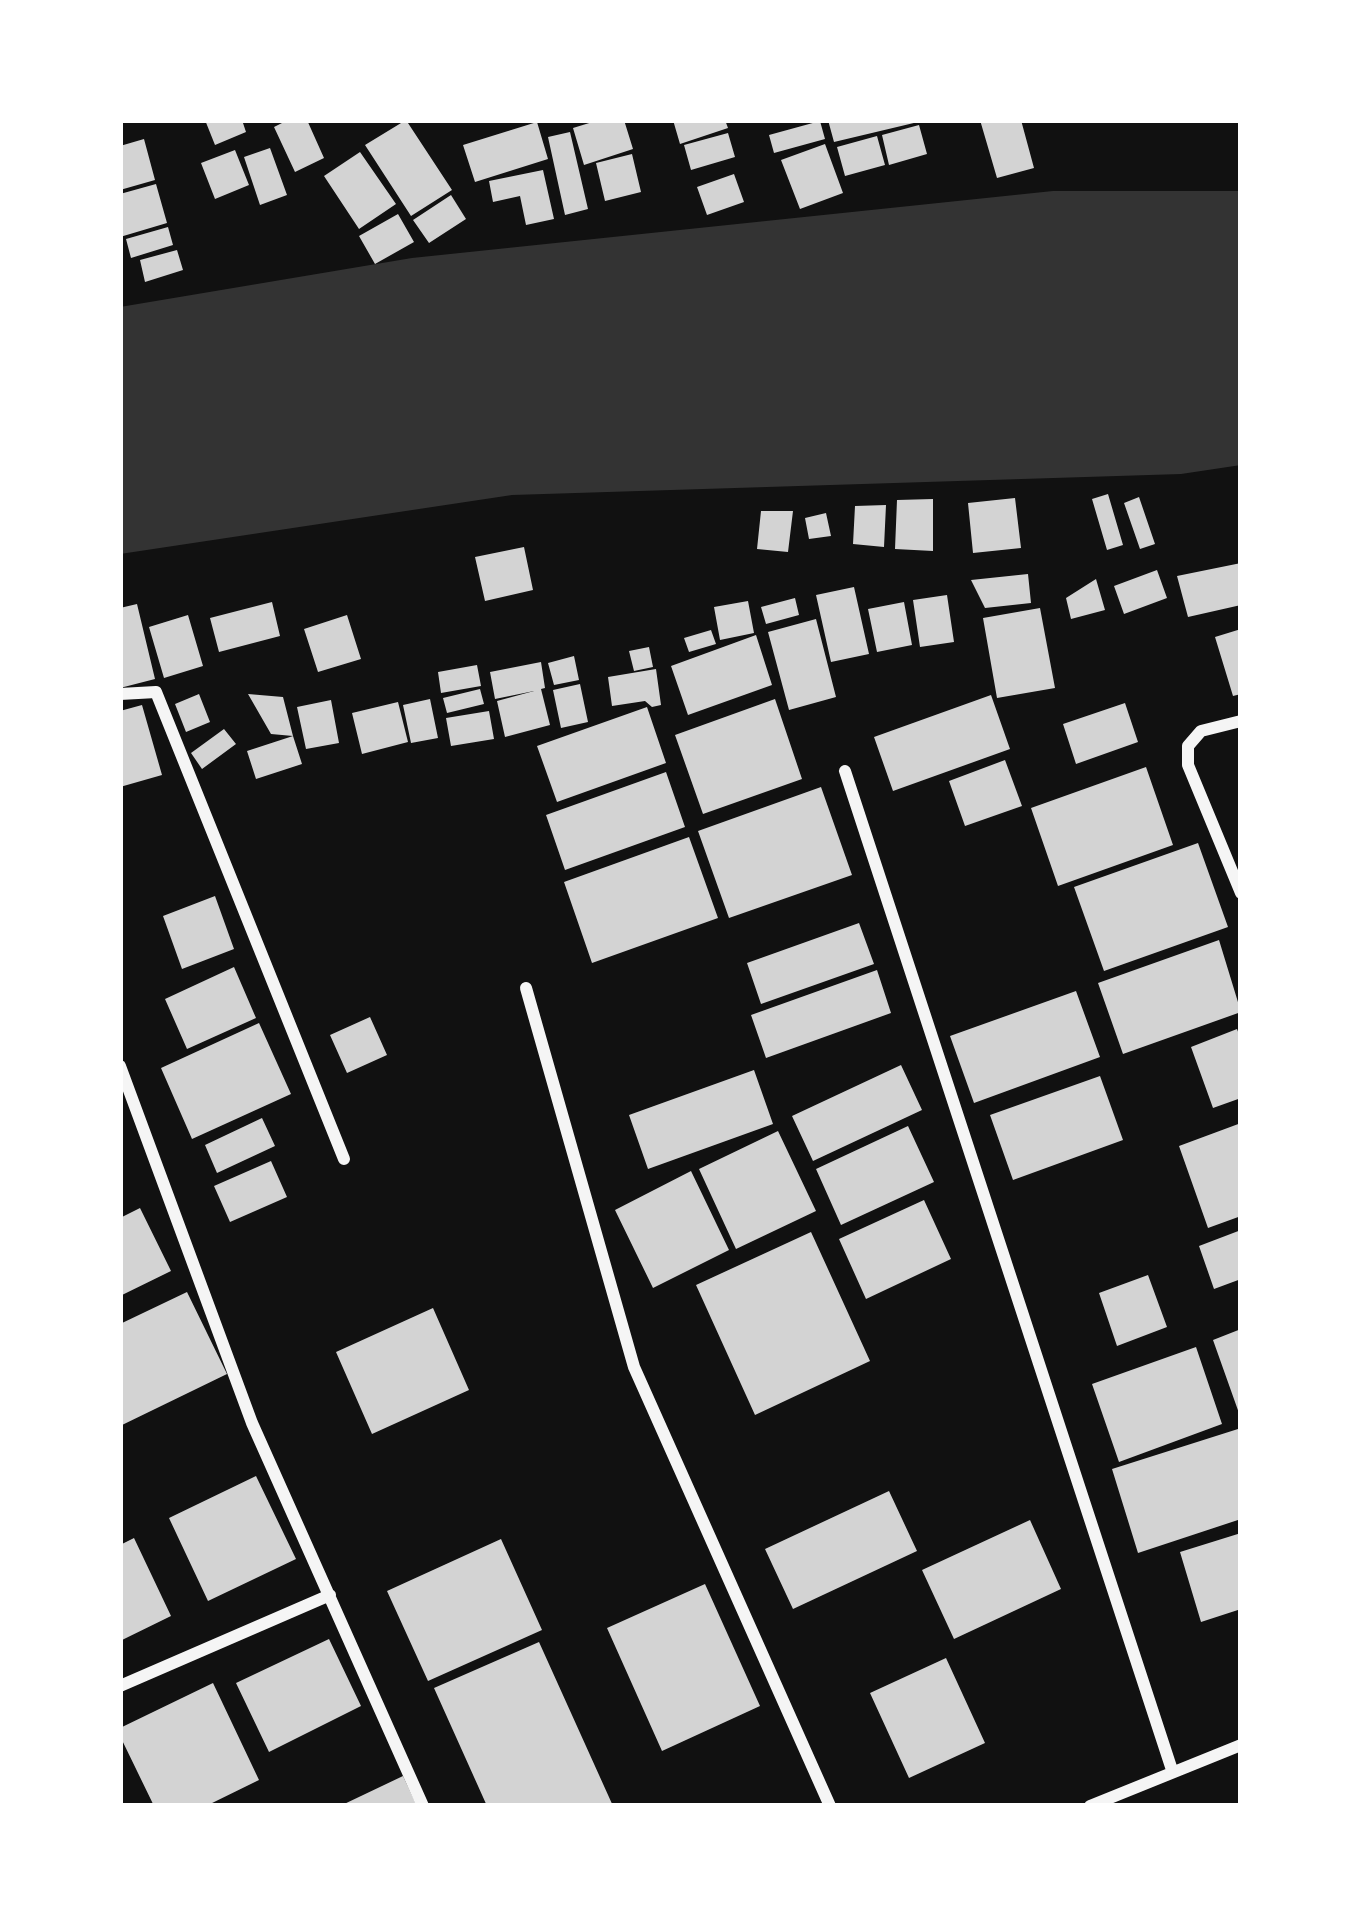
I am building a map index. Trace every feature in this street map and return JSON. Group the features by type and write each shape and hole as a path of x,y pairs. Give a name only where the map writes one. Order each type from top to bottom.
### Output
{"street":[{"path":"120,694 156,692 344,1160"},
{"path":"1241,721 1201,730 1188,746 1188,765 1241,893"},
{"path":"844,771 1172,1770"},
{"path":"526,988 634,1367 830,1806"},
{"path":"120,1066 252,1423 423,1806"},
{"path":"120,1686 330,1595"},
{"path":"1090,1806 1172,1770 1240,1748"}],"shaded area":[{"path":"1053,191 1241,191 1241,465 1181,474 512,495 120,554 120,307 412,258"}],"building":[{"path":"205,120 242,120 246,132 215,145"},
{"path":"288,120 307,120 324,158 295,172 274,127"},
{"path":"406,120 452,190 411,216 365,145"},
{"path":"599,120 624,120 633,149 584,165 573,128"},
{"path":"673,120 725,120 728,128 680,144"},
{"path":"828,120 918,120 918,122 834,142"},
{"path":"980,120 1021,120 1034,168 997,178"},
{"path":"820,121 825,139 774,153 769,135"},
{"path":"537,122 548,159 475,182 463,145"},
{"path":"919,125 927,154 889,165 882,135"},
{"path":"570,132 588,209 565,215 548,137"},
{"path":"728,133 735,157 691,170 684,145"},
{"path":"877,136 885,165 845,176 837,147"},
{"path":"144,139 155,180 120,190 120,146"},
{"path":"825,144 843,193 800,209 781,160"},
{"path":"270,148 287,195 260,205 244,157"},
{"path":"235,150 249,185 215,199 201,163"},
{"path":"360,152 396,204 359,229 324,176"},
{"path":"632,154 641,192 605,201 596,163"},
{"path":"543,170 554,219 526,225 520,196 493,202 489,181"},
{"path":"734,174 744,202 707,215 697,187"},
{"path":"156,184 167,223 120,237 120,194"},
{"path":"451,195 466,219 429,243 413,220"},
{"path":"398,214 414,242 375,264 359,236"},
{"path":"168,227 173,245 131,258 126,239"},
{"path":"177,250 183,270 145,282 140,260"},
{"path":"1108,494 1123,545 1107,550 1092,499"},
{"path":"1139,497 1155,544 1140,549 1124,503"},
{"path":"1015,498 1021,548 973,553 968,503"},
{"path":"933,499 933,551 895,549 897,500"},
{"path":"886,505 884,547 853,544 855,506"},
{"path":"761,511 793,511 788,552 757,549"},
{"path":"826,513 831,536 809,539 805,518"},
{"path":"524,547 533,590 485,601 475,557"},
{"path":"1241,563 1241,605 1188,617 1177,576"},
{"path":"1157,570 1167,598 1124,614 1114,586"},
{"path":"1028,574 1031,603 985,608 971,580"},
{"path":"1096,579 1105,610 1071,619 1066,598"},
{"path":"854,587 869,654 831,662 816,595"},
{"path":"947,595 954,642 920,647 913,600"},
{"path":"795,598 799,615 766,624 761,607"},
{"path":"748,601 754,633 720,640 714,607"},
{"path":"272,602 280,636 219,652 210,618"},
{"path":"904,602 912,645 877,652 868,609"},
{"path":"137,604 155,679 120,688 120,608"},
{"path":"1040,608 1055,688 997,698 983,618"},
{"path":"188,615 203,666 164,678 149,627"},
{"path":"347,615 361,659 318,672 304,629"},
{"path":"816,619 836,697 789,710 768,632"},
{"path":"1241,629 1241,694 1233,696 1215,637"},
{"path":"711,630 716,644 689,652 684,638"},
{"path":"756,635 772,685 688,715 671,666"},
{"path":"649,647 653,667 634,671 629,651"},
{"path":"574,656 579,680 554,685 548,663"},
{"path":"541,662 545,688 541,689 550,725 505,737 497,701 534,691 495,699 490,672"},
{"path":"477,665 481,686 441,693 438,672"},
{"path":"656,669 661,705 652,707 645,701 612,706 608,677"},
{"path":"580,684 588,722 561,728 553,690"},
{"path":"480,689 484,704 447,713 443,698"},
{"path":"199,694 210,722 186,732 175,704"},
{"path":"248,694 283,697 293,736 271,734"},
{"path":"991,695 1010,749 893,791 874,737"},
{"path":"430,699 438,738 411,743 403,705"},
{"path":"775,699 802,779 703,814 675,735"},
{"path":"331,700 339,743 306,749 297,707"},
{"path":"398,702 408,742 362,754 352,713"},
{"path":"1125,703 1138,742 1076,764 1063,724"},
{"path":"142,705 162,775 120,787 120,711"},
{"path":"647,707 666,763 557,802 537,746"},
{"path":"489,711 494,739 451,746 446,718"},
{"path":"224,729 236,744 202,769 191,753"},
{"path":"293,736 302,764 256,779 247,751"},
{"path":"1005,760 1022,806 965,826 949,781"},
{"path":"1146,767 1173,845 1058,886 1031,808"},
{"path":"666,772 685,827 565,870 546,815"},
{"path":"821,787 852,875 729,918 698,831"},
{"path":"689,837 718,918 592,963 564,882"},
{"path":"1198,843 1228,927 1104,971 1074,887"},
{"path":"215,896 234,949 182,969 163,916"},
{"path":"859,923 874,964 761,1004 747,963"},
{"path":"1219,940 1241,1012 1123,1054 1098,983"},
{"path":"234,967 256,1018 187,1049 165,999"},
{"path":"877,970 891,1013 766,1058 751,1015"},
{"path":"1076,991 1100,1057 974,1103 950,1036"},
{"path":"370,1017 387,1055 347,1073 330,1035"},
{"path":"259,1023 291,1094 192,1139 161,1068"},
{"path":"1237,1029 1241,1098 1213,1108 1191,1047"},
{"path":"901,1065 922,1110 813,1161 792,1116"},
{"path":"754,1070 773,1124 648,1169 629,1115"},
{"path":"1100,1076 1123,1140 1013,1180 990,1115"},
{"path":"262,1118 275,1146 217,1173 205,1145"},
{"path":"1241,1123 1241,1216 1208,1228 1179,1146"},
{"path":"908,1126 934,1182 841,1225 816,1169"},
{"path":"778,1131 816,1211 736,1249 699,1169"},
{"path":"271,1161 287,1197 230,1222 214,1186"},
{"path":"691,1171 729,1250 653,1288 615,1210"},
{"path":"924,1200 951,1259 866,1299 839,1239"},
{"path":"140,1208 171,1271 120,1296 120,1218"},
{"path":"1241,1230 1241,1279 1214,1289 1199,1246"},
{"path":"811,1232 870,1361 755,1415 696,1285"},
{"path":"1148,1275 1167,1327 1117,1346 1099,1293"},
{"path":"187,1292 227,1374 120,1426 120,1324"},
{"path":"433,1308 469,1390 372,1434 336,1352"},
{"path":"1241,1329 1241,1416 1240,1416 1213,1340"},
{"path":"1196,1347 1222,1424 1119,1462 1092,1384"},
{"path":"1238,1429 1241,1519 1138,1553 1112,1469"},
{"path":"256,1476 296,1559 208,1601 169,1518"},
{"path":"889,1491 917,1551 793,1609 765,1549"},
{"path":"1030,1520 1061,1589 954,1639 922,1570"},
{"path":"1241,1533 1241,1609 1201,1622 1180,1552"},
{"path":"134,1538 171,1616 120,1641 120,1545"},
{"path":"501,1539 542,1630 428,1681 387,1591"},
{"path":"705,1584 760,1706 662,1751 607,1628"},
{"path":"329,1639 361,1706 269,1752 236,1683"},
{"path":"539,1642 613,1806 487,1806 434,1688"},
{"path":"946,1658 985,1743 909,1778 870,1693"},
{"path":"213,1683 259,1780 206,1806 154,1806 120,1728"},
{"path":"403,1776 417,1806 340,1806"}]}
